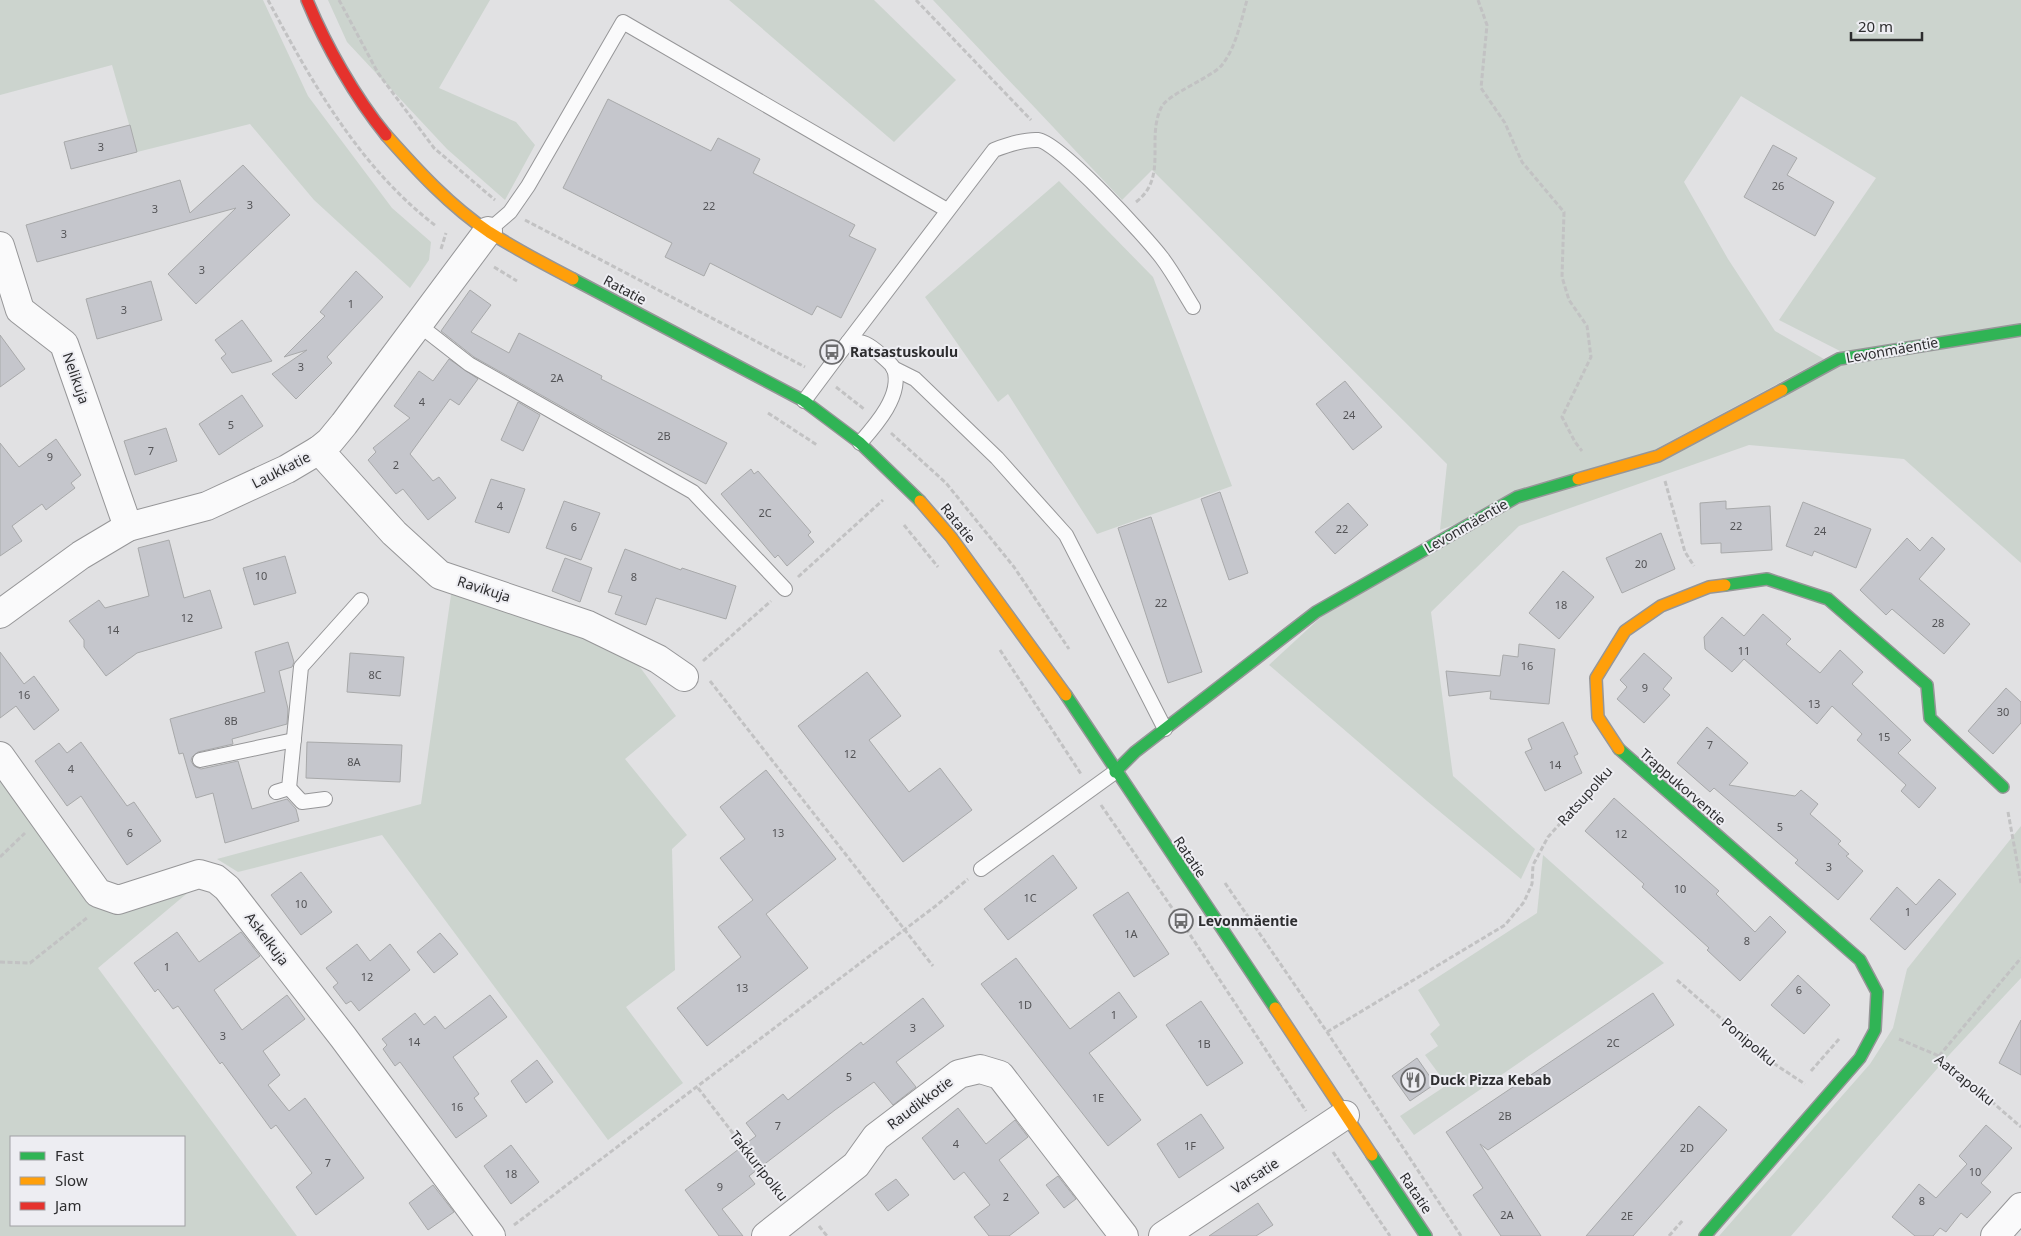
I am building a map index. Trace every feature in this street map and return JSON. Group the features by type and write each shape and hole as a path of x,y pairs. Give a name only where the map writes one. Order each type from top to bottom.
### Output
{"street":[{"name":"Ratatie","path":"307,0 316,22 368,113 420,173 444,196 488,231 544,265 804,401 860,443 909,488 951,537 1048,668 1426,1236"},
{"name":"Laukkatie","path":"0,614 81,555 128,527 207,506 287,469 319,450 330,441 344,424 488,231"},
{"name":"Nelikuja","path":"0,246 20,310 64,344 128,527"},
{"name":"Levonmäentie","path":"1116,772 1135,752 1316,612 1517,497 1658,456 1839,359 2021,330"},
{"name":"Ravikuja","path":"319,450 394,533 440,575 588,625 697,679"},
{"name":"Trappukorventie","path":"1705,1236 1860,1058 1876,1030 1877,992 1860,960 1622,754 1598,717 1596,678 1625,631 1661,606 1709,587 1767,579 1828,599 1926,685 1930,718 2003,787"},
{"path":"0,756 98,893 111,898"},
{"name":"Askelkuja","path":"111,898 118,900 199,874 216,879 227,888 499,1233"},
{"name":"Raudikkotie","path":"766,1236 856,1165 876,1137 959,1074 980,1069 1000,1075 1124,1236"},
{"name":"Varsatie","path":"1163,1236 1346,1115"},
{"path":"1995,1236 2021,1207"}],"lane":[{"path":"488,231 510,212 528,186 624,22 947,210"},
{"path":"804,401 994,150 1013,143 1039,140 1057,148 1122,213 1162,258 1193,307"},
{"path":"419,325 470,364 693,492 785,589"},
{"path":"848,342 859,340 870,345 894,368 915,379 997,458 1066,535 1165,729"},
{"path":"860,443 885,414 895,381 894,368"},
{"path":"325,799 302,802 282,790 294,740 301,667 361,600"},
{"path":"200,760 294,740"},
{"name":"Levonmäentie","path":"980,869 1116,772"}],"path":[{"path":"339,0 378,73 434,148 510,212 808,369"},
{"path":"916,0 1057,148"},
{"path":"1122,213 1145,196 1156,172 1154,132 1163,105 1222,66 1236,37 1247,0"},
{"path":"1478,0 1487,25 1481,88 1505,123 1522,162 1564,212 1562,277 1569,300 1587,326 1592,357 1562,417 1574,442 1600,473"},
{"path":"439,256 446,233"},
{"path":"834,385 866,411"},
{"path":"1658,456 1685,552 1709,587"},
{"path":"883,500 889,507"},
{"path":"902,522 940,568"},
{"path":"997,646 1390,1236"},
{"path":"697,679 906,930 933,966"},
{"name":"Ratsupolku","path":"1326,1032 1505,925 1524,902 1532,884 1533,865 1548,837 1622,754"},
{"path":"2003,787 2021,883"},
{"path":"0,857 43,817"},
{"path":"499,1233 698,1088 906,930 980,869"},
{"path":"0,962 30,963 111,898"},
{"path":"1939,1056 2021,958"},
{"name":"Ponipolku","path":"1677,980 1770,1061 1827,1097"},
{"name":"Aatrapolku","path":"1876,1030 1939,1056 2021,1127"},
{"name":"Takkuripolku","path":"698,1088 795,1213 820,1227 827,1236"}],"shaded area":[{"path":"0,0 263,0 308,96 392,208 431,242 429,260 410,288 314,200 250,124 137,152 112,65 0,95"},
{"path":"328,0 490,0 439,88 516,122 535,145 505,200 447,149 347,42"},
{"path":"729,0 874,0 956,80 894,142"},
{"path":"933,0 2021,0 2021,563 1904,459 1749,445 1519,526 1431,612 1453,776 1535,849 1521,879 1269,665 1321,617 1519,503 1662,460 1840,351 1779,320 1876,178 1741,96 1684,182 1728,259 1775,331 1824,359 1654,450 1440,530 1447,464 1152,170 1122,200"},
{"path":"1059,181 1153,277 1232,486 1097,534 1008,394 998,402 925,297"},
{"path":"452,588 631,655 676,716 625,759 687,835 672,849 675,970 626,1007 683,1083 608,1140 382,835 238,872 217,859 421,804"},
{"path":"0,759 105,905 197,885 98,968 297,1236 0,1236"},
{"path":"2021,826 2021,978 1950,1054 1791,1236 1719,1236 1870,1064 1893,1028 1907,969"},
{"path":"1543,855 1664,963 1414,1135 1400,1116 1447,1085 1425,1055 1438,1046 1430,1034 1440,1025 1418,990 1537,913"}],"building":[{"path":"608,99 711,151 718,138 760,159 753,173 855,225 849,236 876,249 841,318 817,306 812,315 710,263 704,276 665,257 672,243 563,188"},
{"path":"130,125 137,152 71,169 64,142"},
{"path":"1773,145 1797,158 1787,175 1834,202 1815,236 1744,197"},
{"path":"243,165 290,215 196,304 168,274 236,208 37,262 26,225 180,180 190,213"},
{"path":"356,271 383,297 327,357 332,363 296,399 272,374 307,350 284,357 325,316 320,312"},
{"path":"151,281 162,320 97,339 86,299"},
{"path":"470,290 491,305 471,332 509,353 519,333 602,376 601,379 727,443 706,484 601,429 474,357 441,331"},
{"path":"242,320 272,361 232,373 221,358 226,354 215,340"},
{"path":"0,335 25,369 0,387"},
{"path":"449,359 478,379 459,405 450,399 410,454 433,481 439,477 456,498 428,520 403,489 396,494 368,460 376,452 373,448 410,418 394,406 419,371 433,381"},
{"path":"1345,381 1382,427 1353,450 1316,404"},
{"path":"242,395 263,426 219,455 199,424"},
{"path":"518,402 540,415 523,451 501,440"},
{"path":"166,428 177,461 135,475 124,441"},
{"path":"56,439 81,475 71,483 75,488 46,510 42,504 12,526 22,541 0,556 0,443 19,467"},
{"path":"751,469 754,474 758,471 811,532 808,535 814,542 787,566 778,555 775,558 721,494"},
{"path":"491,479 525,489 509,533 475,522"},
{"path":"1220,492 1248,573 1229,580 1201,499"},
{"path":"564,501 600,513 581,560 546,548"},
{"path":"1726,501 1726,509 1770,506 1772,550 1721,553 1721,543 1701,544 1700,503"},
{"path":"1803,502 1871,529 1856,568 1814,551 1812,556 1786,546"},
{"path":"1348,503 1368,525 1335,554 1315,532"},
{"path":"1151,517 1202,672 1168,683 1118,528"},
{"path":"1661,533 1675,569 1622,593 1606,558"},
{"path":"1932,537 1945,549 1919,579 1970,624 1944,654 1892,609 1886,615 1860,590 1907,538 1920,551"},
{"path":"169,540 184,598 210,590 222,628 137,653 106,676 84,647 84,640 69,621 99,600 105,608 149,596 138,548"},
{"path":"625,549 681,570 682,568 736,586 726,619 656,598 646,625 615,614 622,596 608,592"},
{"path":"285,556 296,593 254,605 243,568"},
{"path":"565,558 592,568 580,602 552,591"},
{"path":"1563,571 1594,597 1559,639 1529,613"},
{"path":"1763,614 1791,639 1786,644 1820,673 1840,650 1863,672 1852,684 1911,740 1898,753 1936,788 1919,808 1901,791 1906,785 1857,740 1862,734 1832,706 1817,724 1744,659 1732,672 1705,649 1704,637 1722,617 1744,636"},
{"path":"288,642 294,662 292,667 279,671 288,709 287,724 232,739 233,744 198,752 192,757 191,761 194,766 201,769 238,761 252,809 287,799 296,809 299,821 225,843 213,793 196,798 183,753 179,754 170,719 265,692 255,652"},
{"path":"1519,644 1555,649 1549,704 1490,699 1491,691 1449,696 1446,671 1500,676 1503,655 1518,657"},
{"path":"0,652 24,684 34,676 59,710 34,730 16,706 0,718"},
{"path":"350,653 404,657 400,696 347,692"},
{"path":"1644,653 1672,678 1663,689 1670,695 1644,723 1617,699 1627,687 1620,680"},
{"path":"867,672 901,716 869,740 909,792 940,768 972,810 903,862 798,726"},
{"path":"2006,688 2021,702 2021,723 1993,754 1968,731"},
{"path":"1563,722 1578,754 1574,756 1582,773 1545,791 1525,752 1532,749 1528,739"},
{"path":"1707,727 1748,763 1729,785 1795,796 1801,790 1818,804 1810,814 1841,841 1838,844 1849,854 1846,856 1863,871 1838,900 1795,863 1798,860 1714,788 1710,792 1677,763"},
{"path":"81,742 127,806 134,802 161,841 127,865 81,796 67,806 35,761 59,743 67,753"},
{"path":"307,742 402,745 400,782 306,778"},
{"path":"766,770 836,859 766,914 808,968 707,1046 677,1008 741,957 718,927 753,900 720,858 745,839 720,807"},
{"path":"1614,798 1719,891 1716,894 1755,932 1770,916 1786,932 1740,981 1707,950 1709,948 1642,887 1644,884 1585,831"},
{"path":"1053,855 1077,888 1008,940 984,909"},
{"path":"301,872 332,912 301,935 271,895"},
{"path":"1939,879 1956,894 1905,950 1870,919 1897,887 1916,905"},
{"path":"1128,892 1169,954 1134,977 1093,915"},
{"path":"177,932 199,962 241,932 260,956 214,990 242,1030 287,995 305,1019 263,1051 280,1075 268,1085 289,1111 305,1098 364,1178 316,1215 296,1187 312,1173 276,1125 271,1129 178,1006 173,1009 158,989 155,992 134,963"},
{"path":"440,933 458,954 434,973 417,952"},
{"path":"357,944 370,961 390,944 410,970 359,1011 351,1001 346,1004 333,987 338,983 326,968"},
{"path":"1016,958 1070,1029 1119,992 1137,1017 1089,1053 1141,1120 1108,1146 981,984"},
{"path":"1798,975 1830,1005 1804,1034 1771,1005"},
{"path":"1653,993 1674,1025 1488,1150 1480,1144 1541,1236 1501,1236 1473,1195 1483,1188 1446,1132"},
{"path":"490,995 507,1017 453,1057 479,1094 474,1098 487,1116 456,1138 400,1062 395,1066 383,1049 387,1045 382,1039 415,1013 424,1025 435,1016 445,1029"},
{"path":"923,998 944,1026 896,1062 916,1087 893,1105 874,1082 835,1110 749,1176 755,1184 722,1209 743,1236 719,1236 685,1190 756,1136 746,1123 783,1094 788,1100 861,1042 863,1045"},
{"path":"1201,1001 1243,1063 1207,1086 1166,1025"},
{"path":"2021,1020 2021,1075 1999,1063"},
{"name":"Duck Pizza Kebab","path":"1417,1058 1435,1084 1410,1101 1392,1076"},
{"path":"537,1060 553,1082 526,1103 511,1081"},
{"path":"1699,1106 1727,1130 1633,1236 1586,1236"},
{"path":"958,1108 986,1144 1015,1120 1028,1137 999,1160 1039,1213 1009,1236 989,1236 974,1217 990,1205 964,1172 954,1180 922,1138"},
{"path":"1201,1114 1224,1148 1179,1178 1157,1144"},
{"path":"1986,1125 2012,1148 1981,1183 1991,1192 1967,1218 1961,1213 1946,1232 1940,1228 1933,1236 1915,1236 1892,1217 1919,1184 1936,1198 1967,1164 1959,1156"},
{"path":"511,1145 539,1182 511,1204 484,1166"},
{"path":"1058,1176 1076,1199 1064,1208 1046,1185"},
{"path":"896,1179 909,1195 888,1211 875,1194"},
{"path":"433,1185 454,1212 428,1230 409,1203"},
{"path":"1258,1203 1273,1225 1256,1236 1209,1236"}],"traffic: fast":[{"path":"573,279 804,401 860,443 920,501"},
{"path":"1782,390 1839,359 2021,330"},
{"path":"1115,772 1135,752 1316,612 1517,497 1578,479"},
{"path":"1725,585 1767,579 1828,599 1927,685 1930,718 2003,787"},
{"path":"1066,695 1275,1008"},
{"path":"1619,749 1860,960 1877,992 1875,1030 1860,1058 1705,1236"},
{"path":"1372,1155 1426,1236"}],"traffic: slow":[{"path":"386,135 434,187 475,222 509,244 573,279"},
{"path":"1578,479 1658,456 1782,390"},
{"path":"920,501 951,537 1066,695"},
{"path":"1619,749 1598,717 1596,678 1625,631 1661,606 1709,587 1725,585"},
{"path":"1275,1008 1372,1155"}],"traffic: jam":[{"path":"307,0 342,70 363,104 386,135"}],"place":[{"name":"Ratsastuskoulu","path":"832,352"},
{"name":"Levonmäentie","path":"1181,921"},
{"name":"Duck Pizza Kebab","path":"1413,1080"}]}
